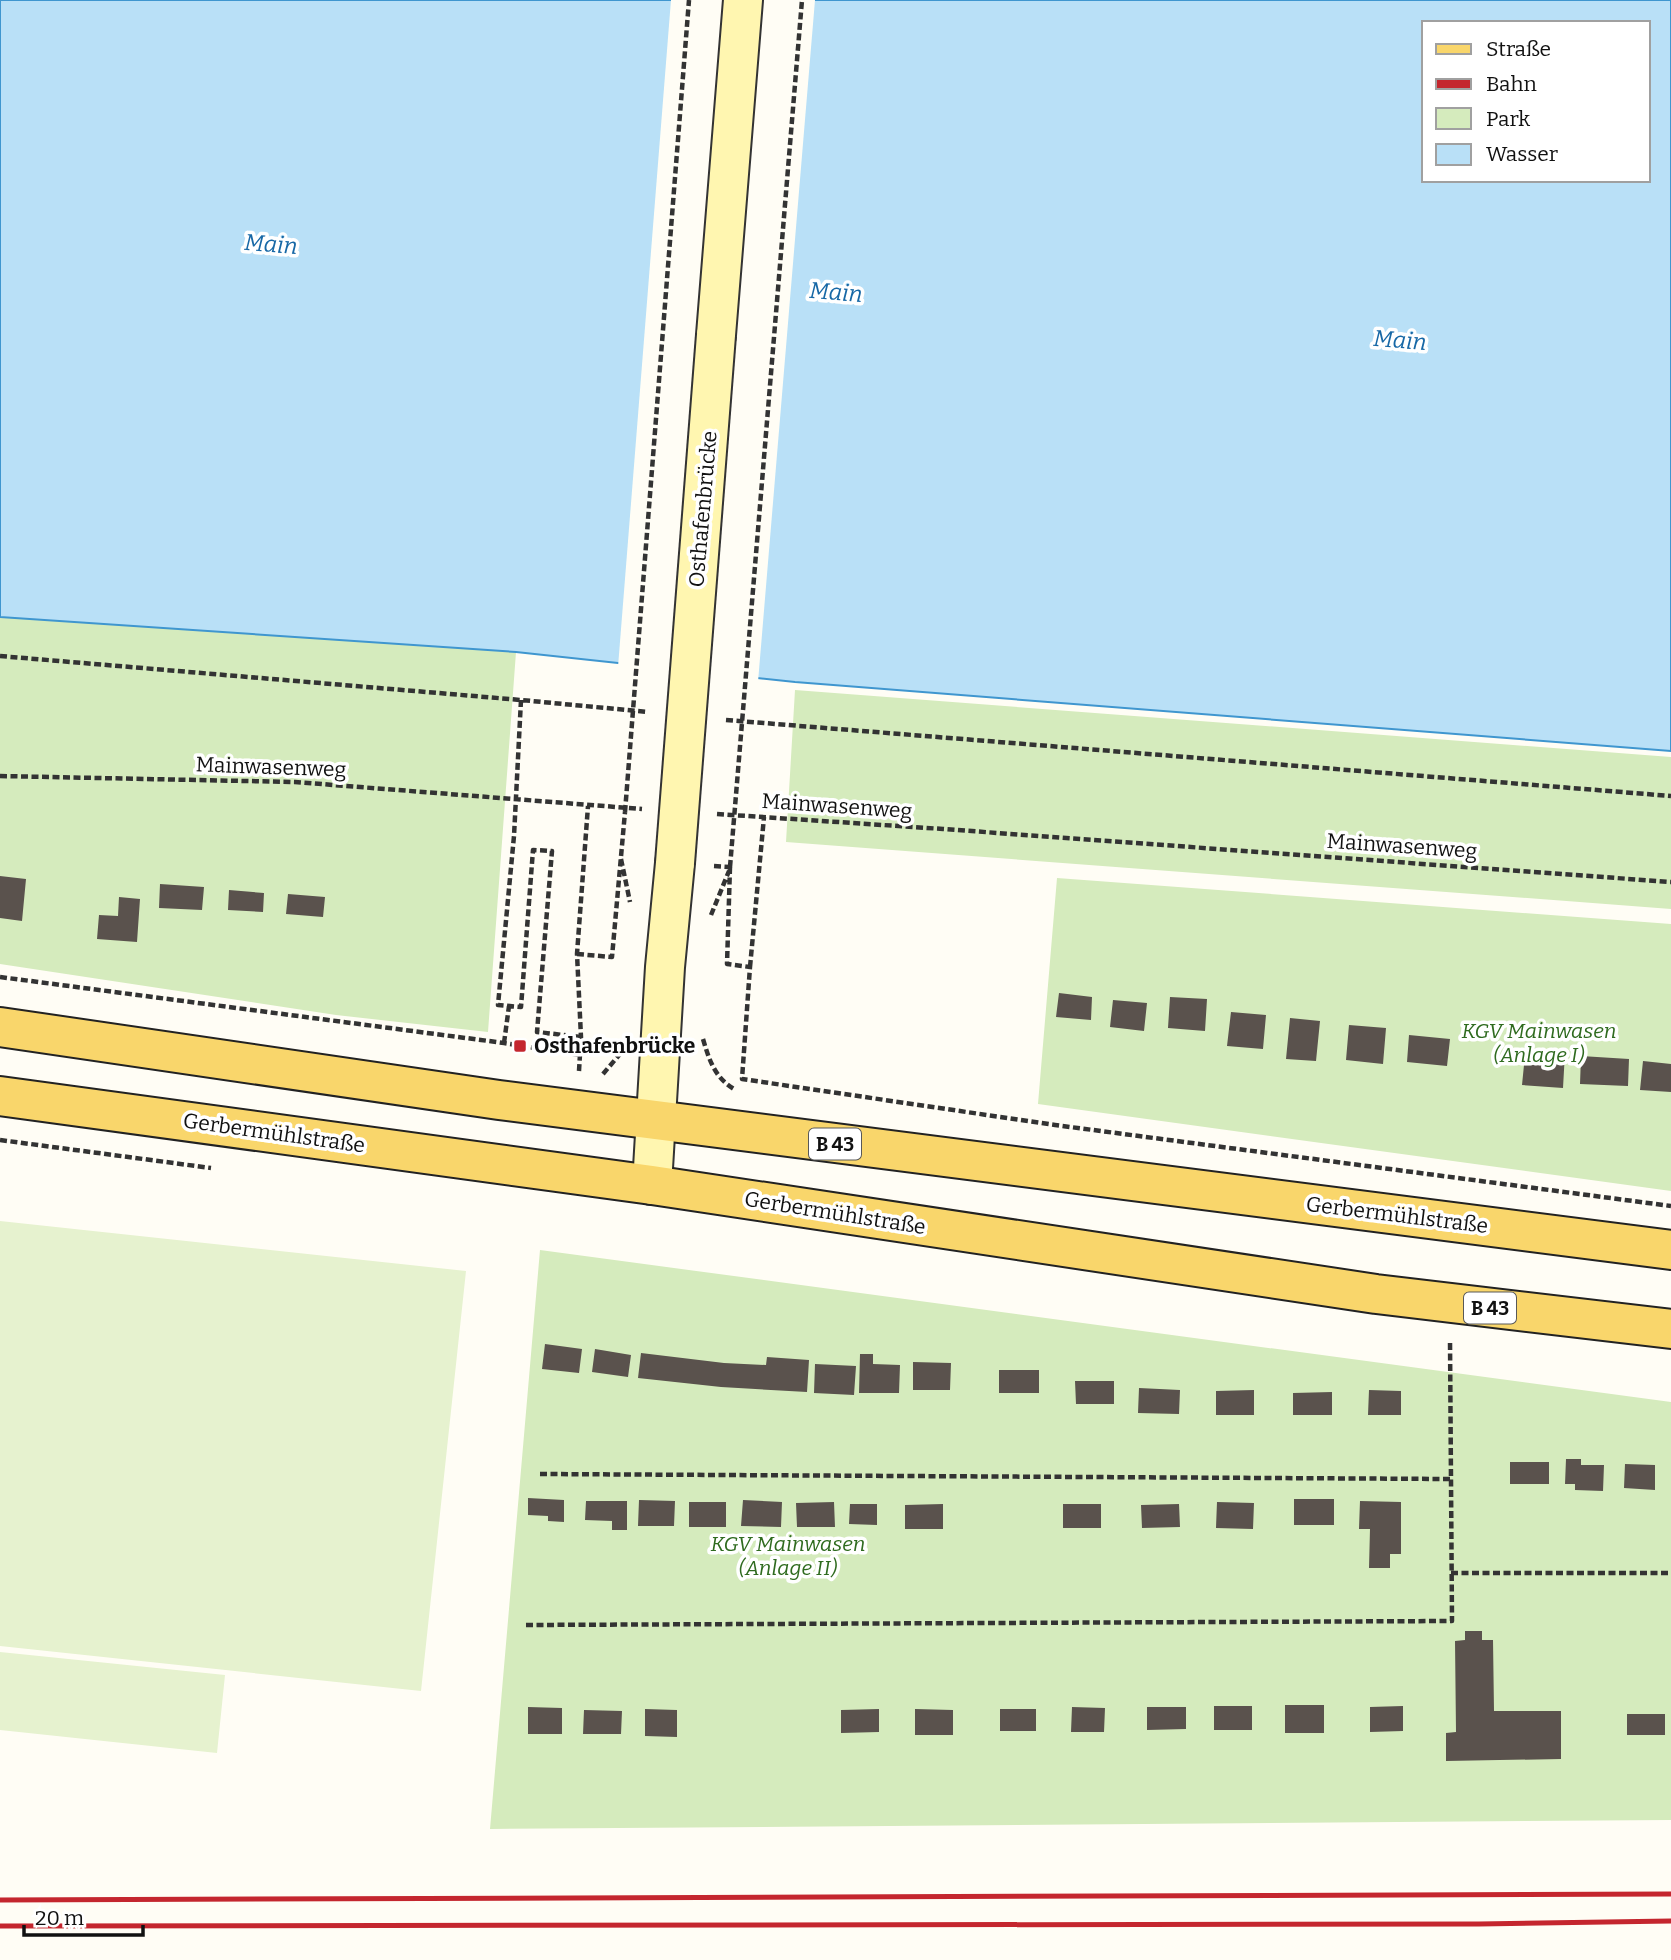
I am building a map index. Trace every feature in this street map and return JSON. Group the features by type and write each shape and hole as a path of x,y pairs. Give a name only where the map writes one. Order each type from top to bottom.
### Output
{"main road":[{"name":"Gerbermühlstraße","path":"0,1027 471,1096 1671,1250"},
{"name":"Gerbermühlstraße","path":"0,1096 652,1185 1349,1291 1671,1329"}],"street":[{"name":"Osthafenbrücke","path":"652,1185 662,1019 743,0"}],"path":[{"path":"577,954 612,957 689,0"},
{"path":"750,967 727,964 730,867 802,0"},
{"path":"0,656 521,699 658,713"},
{"path":"521,699 517,799 498,1005 521,1007 533,850 552,851 537,1032 580,1037"},
{"path":"713,719 1671,796"},
{"name":"Mainwasenweg","path":"0,776 295,782 642,809"},
{"path":"579,1073 577,954 588,806"},
{"name":"Mainwasenweg","path":"710,814 1671,882"},
{"path":"764,817 742,1079 1069,1127 1671,1206"},
{"path":"709,921 730,867"},
{"path":"0,977 580,1055"},
{"path":"504,1043 509,1006"},
{"path":"702,1038 710,1065 729,1086 738,1091"},
{"path":"526,1625 1451,1621 1450,1329"},
{"path":"540,1474 1451,1479"},
{"path":"1451,1573 1671,1573"}],"green space":[{"path":"0,617 516,652 488,1032 336,1015 0,964"},
{"path":"795,690 1671,757 1671,909 786,842"},
{"name":"KGV Mainwasen (Anlage I)","path":"1057,878 1671,924 1671,1191 1038,1104"},
{"path":"0,1221 466,1271 421,1691 0,1646"},
{"name":"KGV Mainwasen (Anlage II)","path":"540,1250 1671,1402 1671,1820 490,1829"},
{"path":"0,1652 225,1675 217,1753 0,1730"}],"water":[{"name":"Main","path":"0,0 1671,0 1671,751 795,682 516,652 0,617"}],"pier":[{"path":"671,0 815,0 758,682 618,667"}],"building":[{"path":"0,876 26,879 22,921 0,918"},
{"path":"160,884 204,887 202,910 159,908"},
{"path":"229,890 264,893 263,912 228,910"},
{"path":"288,894 325,897 323,917 286,914"},
{"path":"119,897 140,899 137,942 97,939 99,915 118,916"},
{"path":"1059,993 1092,997 1091,1020 1056,1017"},
{"path":"1170,997 1207,999 1205,1031 1168,1028"},
{"path":"1113,1000 1147,1003 1144,1031 1110,1027"},
{"path":"1231,1012 1266,1015 1263,1049 1227,1046"},
{"path":"1290,1018 1320,1021 1316,1061 1286,1059"},
{"path":"1349,1025 1386,1028 1383,1064 1346,1060"},
{"path":"1409,1035 1450,1039 1447,1066 1407,1062"},
{"path":"1545,1051 1565,1052 1563,1088 1522,1085 1525,1055 1545,1057"},
{"path":"1581,1056 1629,1059 1628,1086 1580,1084"},
{"path":"1643,1061 1671,1064 1671,1092 1640,1090"},
{"path":"545,1344 582,1349 579,1373 542,1369"},
{"path":"595,1349 631,1355 628,1377 592,1372"},
{"path":"641,1353 766,1365 767,1357 809,1360 807,1392 721,1387 638,1378"},
{"path":"860,1354 873,1354 873,1364 900,1365 899,1393 859,1393"},
{"path":"913,1362 951,1363 950,1390 913,1390"},
{"path":"815,1364 856,1366 854,1395 814,1393"},
{"path":"999,1370 1039,1370 1039,1393 999,1393"},
{"path":"1075,1381 1114,1381 1114,1404 1076,1404"},
{"path":"1139,1388 1180,1390 1179,1414 1138,1413"},
{"path":"1254,1390 1254,1415 1216,1415 1216,1391"},
{"path":"1369,1390 1401,1391 1401,1415 1368,1415"},
{"path":"1332,1392 1332,1415 1293,1415 1293,1393"},
{"path":"1566,1459 1581,1459 1581,1465 1604,1465 1603,1491 1575,1490 1575,1484 1565,1484"},
{"path":"1510,1462 1549,1462 1549,1484 1510,1484"},
{"path":"1625,1464 1655,1465 1655,1490 1624,1488"},
{"path":"528,1498 564,1500 564,1522 548,1521 548,1516 528,1515"},
{"path":"1294,1499 1334,1499 1334,1525 1294,1525"},
{"path":"639,1500 675,1501 674,1526 638,1526"},
{"path":"743,1500 782,1502 781,1527 741,1526"},
{"path":"586,1501 627,1501 627,1530 612,1530 612,1521 585,1520"},
{"path":"1360,1501 1401,1502 1401,1554 1390,1554 1390,1568 1369,1568 1370,1529 1359,1529"},
{"path":"689,1502 726,1502 726,1527 689,1527"},
{"path":"834,1502 835,1527 797,1527 796,1503"},
{"path":"1217,1502 1254,1503 1253,1529 1216,1528"},
{"path":"850,1504 877,1504 877,1525 849,1524"},
{"path":"943,1504 943,1529 905,1529 905,1505"},
{"path":"1063,1504 1101,1504 1101,1528 1063,1528"},
{"path":"1179,1504 1180,1527 1142,1528 1141,1505"},
{"path":"1465,1631 1482,1631 1482,1640 1493,1640 1494,1711 1561,1711 1561,1759 1446,1761 1446,1733 1456,1732 1455,1641 1465,1640"},
{"path":"1285,1705 1324,1705 1324,1733 1285,1733"},
{"path":"1214,1706 1252,1706 1252,1730 1214,1730"},
{"path":"1403,1706 1403,1731 1370,1732 1370,1707"},
{"path":"528,1707 562,1708 562,1734 528,1734"},
{"path":"1072,1707 1105,1708 1104,1732 1071,1732"},
{"path":"1147,1707 1186,1707 1186,1729 1147,1730"},
{"path":"645,1709 677,1710 677,1737 645,1736"},
{"path":"879,1709 879,1732 841,1733 841,1710"},
{"path":"915,1709 953,1710 953,1735 915,1735"},
{"path":"1000,1709 1036,1709 1036,1731 1000,1731"},
{"path":"584,1710 622,1711 621,1734 583,1734"},
{"path":"1627,1714 1665,1714 1665,1735 1627,1735"}],"railway":[{"path":"0,1900 1671,1894"},
{"path":"0,1926 1479,1924 1671,1921"}],"place":[{"name":"Osthafenbrücke","path":"520,1046"}]}
